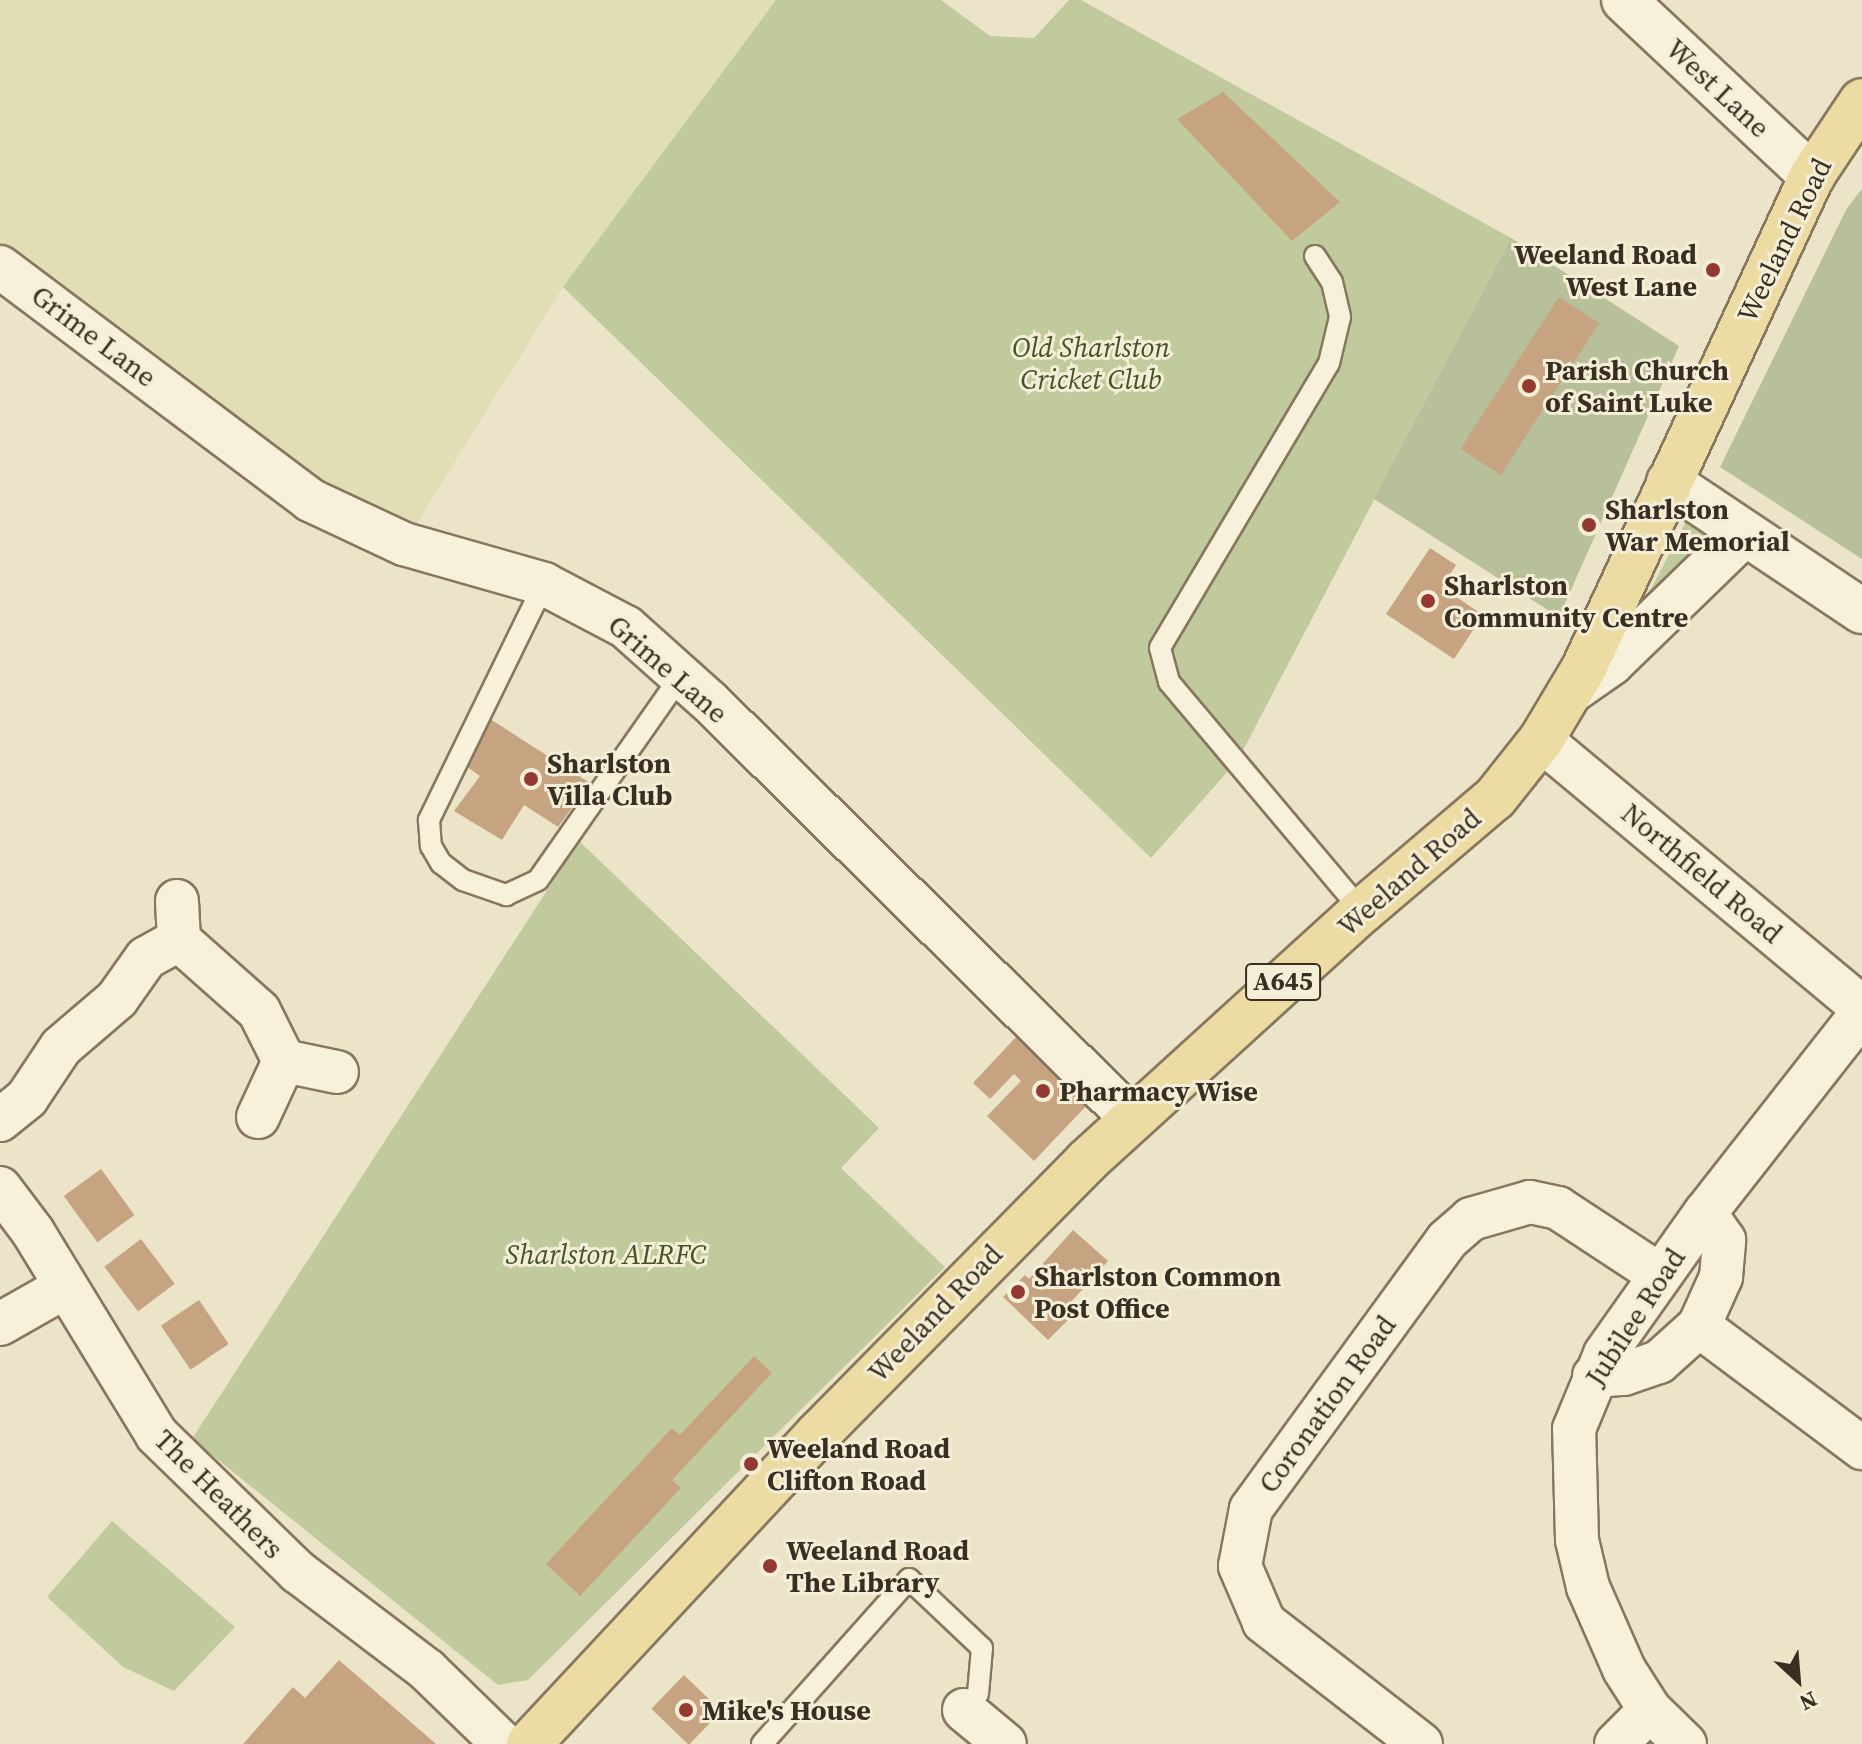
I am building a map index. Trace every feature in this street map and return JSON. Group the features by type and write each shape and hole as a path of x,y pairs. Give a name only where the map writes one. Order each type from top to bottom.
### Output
{"main road":[{"name":"Weeland Road","path":"529,1744 818,1434 1131,1118 1362,911 1495,798 1541,740 1571,691 1812,176 1862,101"}],"street":[{"name":"West Lane","path":"1624,0 1812,176"},
{"name":"Grime Lane","path":"0,267 310,500 404,544 544,584 626,627 681,676 1131,1118"},
{"path":"1669,482 1862,611"},
{"path":"1571,691 1611,663 1744,534"},
{"name":"Northfield Road","path":"1541,740 1862,1010"},
{"path":"0,1120 27,1098 61,1047 117,999 146,958 178,921 259,1011 284,1061"},
{"name":"Jubilee Road","path":"1685,1744 1650,1710 1603,1628 1577,1540 1574,1429 1594,1376 1660,1275 1862,1010"},
{"path":"284,1061 337,1072"},
{"path":"258,1117 284,1061"},
{"name":"The Heathers","path":"0,1188 65,1287 130,1398 198,1479 298,1572 427,1670 503,1744"},
{"name":"Coronation Road","path":"1421,1744 1264,1622 1240,1566 1251,1509 1447,1240 1471,1219 1530,1202 1558,1208 1660,1275"},
{"path":"1594,1376 1624,1374 1659,1362 1699,1326 1721,1277 1724,1240 1705,1213"},
{"path":"0,1324 65,1287"},
{"path":"1699,1326 1862,1448"},
{"path":"964,1710 1005,1744"},
{"path":"1616,1744 1650,1710"}],"lane":[{"path":"1315,256 1332,282 1340,317 1329,363 1160,648 1169,682 1362,911"},
{"path":"544,584 429,820 431,846 441,863 463,880 506,895 538,880 681,676"},
{"path":"762,1744 909,1579 982,1648 964,1710"}],"shaded area":[{"path":"0,0 776,0 563,287 404,544 0,267"}],"green space":[{"name":"Old Sharlston Cricket Club","path":"776,0 941,0 990,36 1034,38 1069,0 1081,0 1511,238 1238,760 1151,858 563,287"},
{"path":"1862,189 1862,559 1720,467 1847,208"},
{"path":"1511,238 1679,346 1559,617 1374,499"},
{"path":"1690,514 1722,531 1641,608"},
{"name":"Sharlston ALRFC","path":"579,841 879,1128 841,1168 945,1267 528,1680 498,1685 192,1439"},
{"path":"112,1521 235,1627 174,1691 123,1667 47,1597"}],"building":[{"path":"1223,92 1340,202 1292,241 1177,119"},
{"name":"Parish Church of Saint Luke","path":"1559,297 1599,323 1501,475 1460,449"},
{"name":"Sharlston Community Centre","path":"1430,548 1456,565 1442,587 1483,615 1454,659 1386,614"},
{"name":"Sharlston Villa Club","path":"487,717 590,783 558,827 524,805 502,840 454,811 480,776 456,759"},
{"name":"Pharmacy Wise","path":"1017,1036 1088,1104 1034,1161 987,1116 1021,1081 1014,1074 990,1099 973,1083"},
{"path":"101,1169 135,1215 97,1242 64,1196"},
{"path":"1073,1230 1108,1261 1062,1312 1069,1319 1048,1340 1003,1297 1025,1275 1029,1279"},
{"path":"141,1239 175,1284 138,1311 104,1267"},
{"path":"199,1300 229,1344 191,1370 161,1326"},
{"path":"754,1356 772,1373 672,1480 681,1488 580,1596 546,1564 672,1428 680,1435"},
{"path":"339,1660 436,1744 243,1744 293,1687 305,1698"},
{"name":"Mike's House","path":"684,1675 721,1711 688,1744 651,1709"}],"place":[{"name":"Weeland Road West Lane","path":"1713,270"},
{"name":"Parish Church of Saint Luke","path":"1529,386"},
{"name":"Sharlston War Memorial","path":"1589,525"},
{"name":"Sharlston Community Centre","path":"1428,601"},
{"name":"Sharlston Villa Club","path":"531,779"},
{"name":"Pharmacy Wise","path":"1043,1091"},
{"name":"Sharlston Common Post Office","path":"1018,1292"},
{"name":"Weeland Road Clifton Road","path":"751,1464"},
{"name":"Weeland Road The Library","path":"770,1566"},
{"name":"Mike's House","path":"686,1710"}]}
